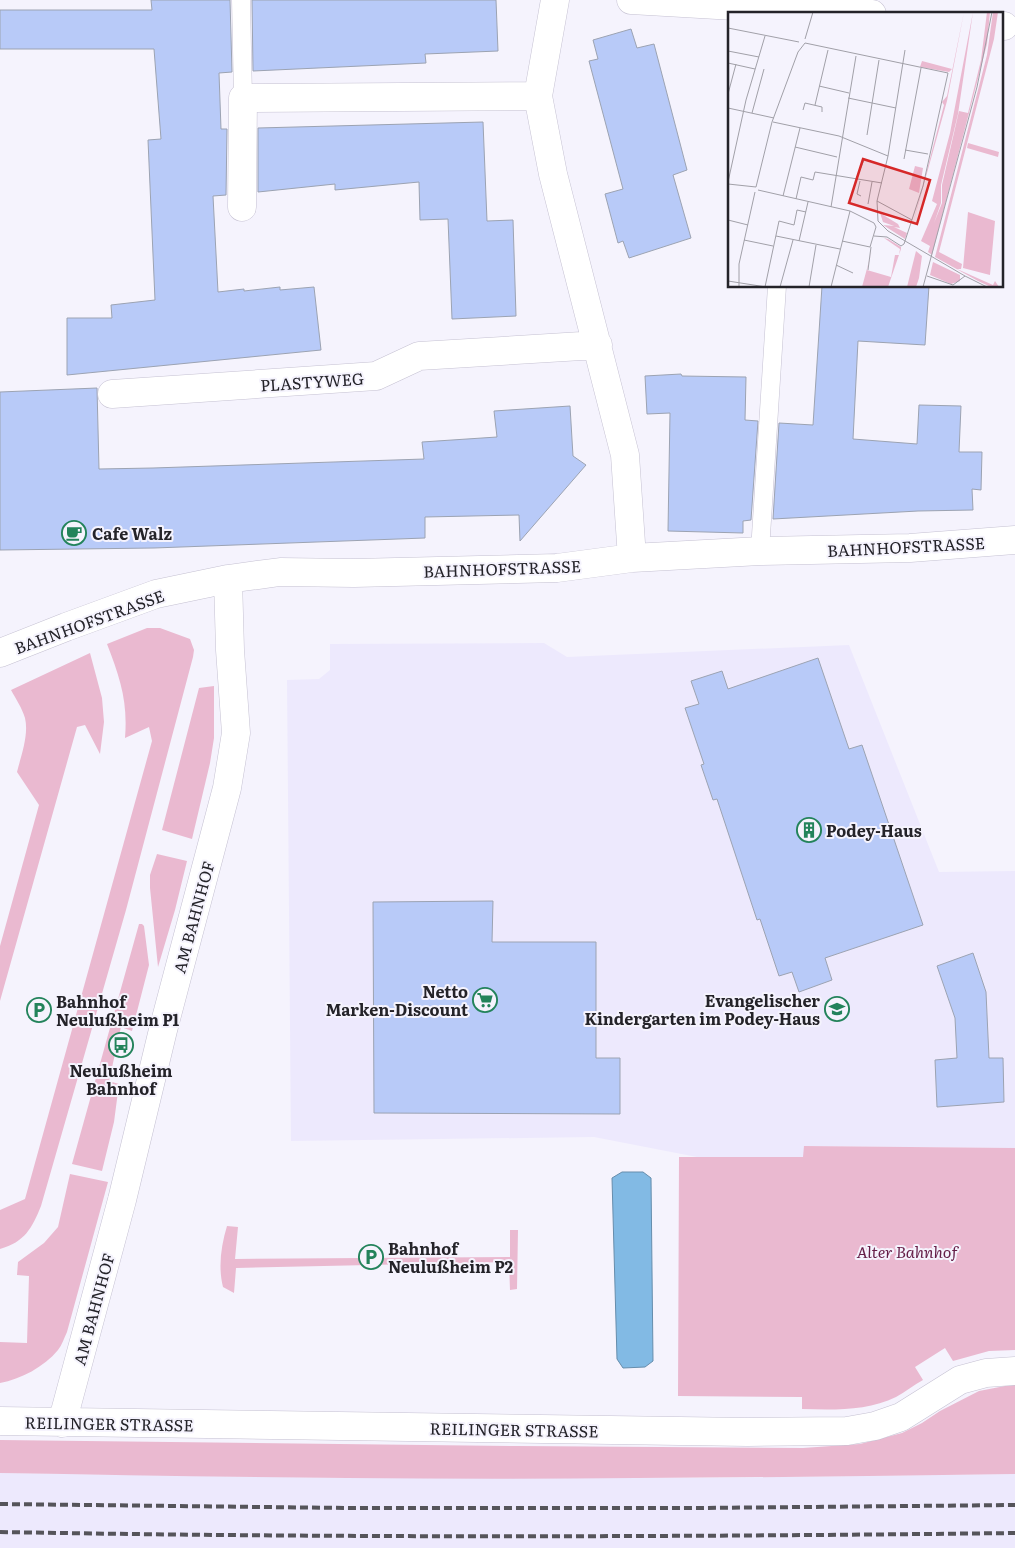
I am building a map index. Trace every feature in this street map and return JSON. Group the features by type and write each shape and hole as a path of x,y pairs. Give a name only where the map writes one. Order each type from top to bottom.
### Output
{"street":[{"path":"554,0 538,96 553,174 625,455 632,558"},
{"path":"631,0 838,12"},
{"path":"242,207 243,98 538,96"},
{"name":"PLASTYWEG","path":"112,394 376,376 419,356 598,345"},
{"name":"BAHNHOFSTRASSE","path":"0,653 72,624 156,594 228,579 280,572 354,573 557,568 632,558 760,551 910,548 1015,540"},
{"name":"AM BAHNHOF","path":"62,1423 122,1200 163,1030 227,788 236,733 230,650 228,579"},
{"name":"REILINGER STRASSE","path":"0,1421 748,1432 847,1431 876,1426 901,1417 960,1380 986,1373 1015,1371"}],"lane":[{"path":"241,0 243,98"},
{"path":"760,551 777,288"}],"shaded area":[{"path":"544,643 567,657 849,645 939,872 1015,871 1015,1148 804,1146 804,1157 697,1157 594,1137 291,1141 287,680 319,679 330,670 330,644"},
{"path":"0,1473 348,1478 698,1478 1015,1474 1015,1548 0,1548"}],"green space":[{"path":"147,628 160,628 190,639 194,650 193,657 126,910 41,1206 27,1233 16,1242 0,1249 0,1210 25,1199 152,741 149,727 125,738 126,725 122,690 107,644"},
{"path":"90,653 102,698 104,722 100,754 85,725 77,727 0,1001 0,946 39,805 17,772 24,745 26,725 22,711 11,690"},
{"path":"214,686 214,738 192,839 162,830 199,688"},
{"path":"157,854 187,861 158,967 150,888 150,875"},
{"path":"139,924 144,926 149,965 132,1031 121,1027 109,1081 119,1084 114,1122 102,1171 72,1164"},
{"name":"Alter Bahnhof","path":"804,1146 1015,1148 1015,1350 989,1351 953,1361 945,1348 915,1367 923,1380 885,1402 862,1407 802,1409 802,1397 678,1396 679,1157 803,1157"},
{"path":"70,1174 108,1182 67,1332 59,1348 46,1362 16,1379 0,1383 0,1342 27,1343 29,1276 17,1275 18,1262 44,1243 58,1227"},
{"path":"227,1226 238,1227 235,1259 510,1257 510,1230 518,1230 517,1289 510,1290 509,1262 236,1268 234,1293 223,1287 220,1264"},
{"path":"1015,1385 1015,1474 514,1479 0,1473 0,1440 803,1448 860,1444 902,1433 979,1391"}],"water":[{"path":"622,1172 643,1172 651,1178 653,1361 645,1367 623,1368 617,1359 612,1178"}],"building":[{"path":"151,0 230,0 232,72 219,73 221,129 227,129 226,195 213,196 218,292 280,287 280,290 314,287 321,350 67,375 67,318 112,318 111,305 155,300 148,140 161,139 154,49 0,49 0,10 152,10"},
{"path":"252,0 496,0 498,51 425,54 426,63 253,71"},
{"path":"631,29 637,48 654,44 687,170 673,175 691,238 629,258 623,241 618,243 605,194 623,189 589,61 598,59 593,40"},
{"path":"483,122 487,221 513,220 516,316 452,319 448,219 420,220 419,182 335,190 335,184 258,192 258,128"},
{"path":"822,288 929,288 925,345 858,341 853,439 917,444 919,405 961,406 959,452 982,452 981,490 972,489 973,510 773,519 779,423 813,425"},
{"path":"681,374 682,376 746,377 745,420 758,421 751,520 743,521 743,533 668,531 670,413 647,414 645,376"},
{"path":"97,388 99,469 424,459 422,442 497,437 494,411 570,406 573,456 586,465 520,541 519,515 425,517 425,538 154,548 0,550 0,392"},
{"name":"Podey-Haus","path":"818,658 849,749 862,745 923,925 825,958 832,980 799,992 792,972 779,976 760,919 757,920 717,799 713,800 701,765 704,764 685,708 699,704 691,681 722,671 728,689"},
{"name":"Netto Marken-Discount","path":"493,901 492,942 596,942 596,1058 620,1058 620,1114 374,1113 373,902"},
{"path":"973,953 986,992 989,1058 1003,1058 1004,1102 937,1107 935,1060 957,1058 955,1018 937,966"}],"railway":[{"path":"0,1504 350,1508 699,1508 1015,1505"},
{"path":"0,1532 508,1536 1015,1533"}],"place":[{"name":"Cafe Walz","path":"74,533"},
{"name":"Podey-Haus","path":"809,830"},
{"name":"Netto Marken-Discount","path":"485,1000"},
{"name":"Evangelischer Kindergarten im Podey-Haus","path":"837,1009"},
{"name":"Bahnhof Neulußheim P1","path":"39,1010"},
{"name":"Neulußheim Bahnhof","path":"121,1045"},
{"name":"Bahnhof Neulußheim P2","path":"371,1257"}]}
